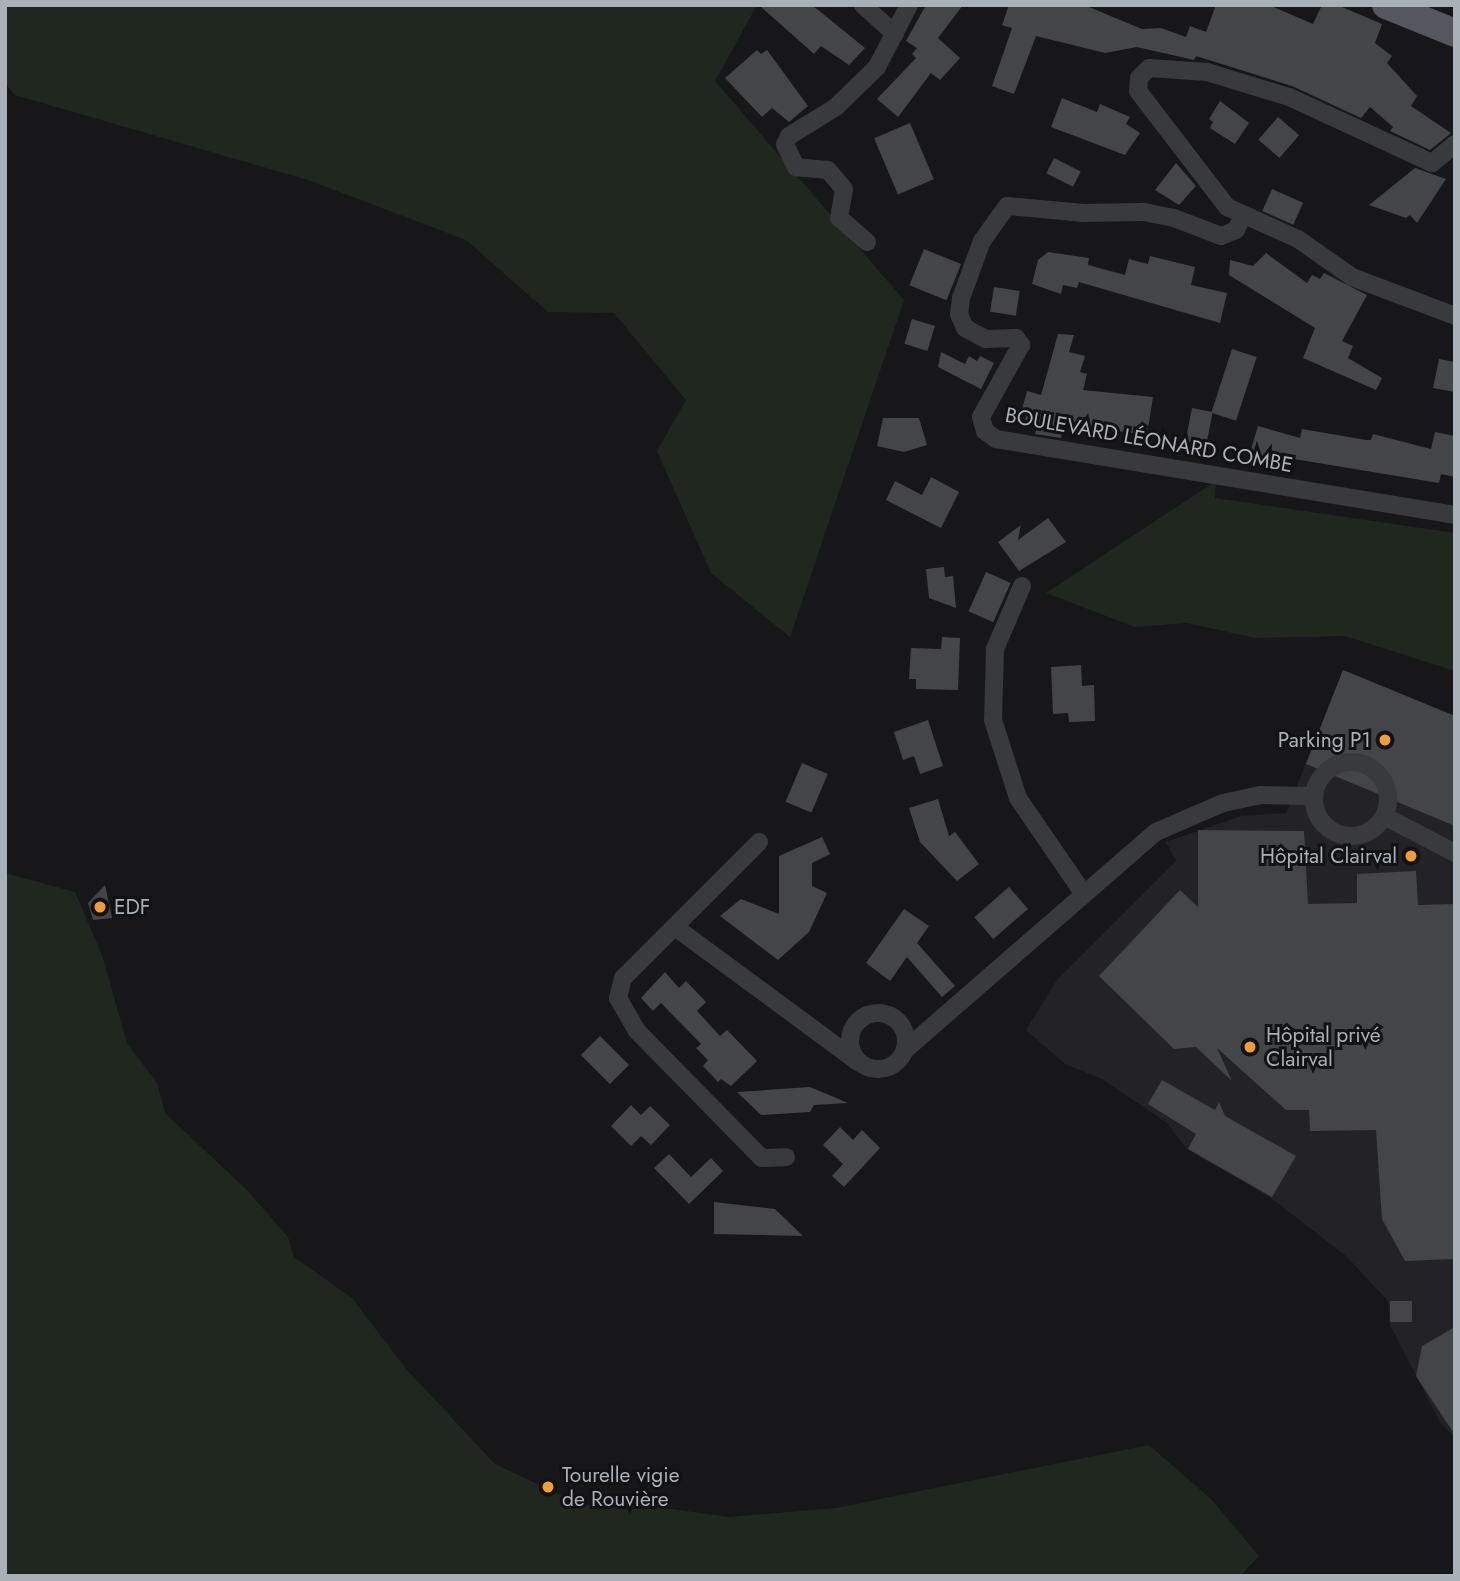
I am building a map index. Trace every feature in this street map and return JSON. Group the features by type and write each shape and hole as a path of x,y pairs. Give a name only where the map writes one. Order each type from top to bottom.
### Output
{"main road":[{"path":"1386,5 1455,33"}],"street":[{"path":"863,5 895,34"},
{"path":"867,242 839,218 844,189 836,179 828,170 796,167 785,144 789,136 836,107 869,75 895,34 909,5"},
{"path":"1455,144 1432,163 1289,97 1207,72 1149,68 1139,78 1138,91 1227,207 1298,239 1352,277 1455,316"},
{"name":"BOULEVARD LÉONARD COMBE","path":"1243,216 1236,230 1221,236 1174,218 1142,212 1084,213 1007,206 982,240 961,298 965,328 986,339 1016,338 1021,345 981,417 985,431 996,439 1455,515"},
{"path":"1022,586 995,649 993,720 1018,798 1083,893"},
{"path":"1361,763 1384,782 1389,798 1384,816 1360,836 1341,834 1321,822 1314,796 1325,772 1337,764 1361,763"},
{"path":"675,927 858,1062 884,1069 1156,832 1210,807 1260,795 1314,796"},
{"path":"1384,816 1455,853"},
{"path":"759,842 623,978 618,998 622,1011 762,1158 786,1157"},
{"path":"858,1062 850,1036 867,1015 885,1013 900,1023 905,1050"}],"shaded area":[{"path":"5,5 757,5 715,81 904,300 790,637 711,573 657,451 686,400 614,313 548,312 466,240 308,180 15,95 5,83"},
{"path":"1216,481 1215,498 1455,533 1455,671 1345,636 1255,638 1187,623 1135,627 1046,593"},
{"name":"Hôpital privé Clairval","path":"1343,670 1455,716 1455,1438 1440,1422 1390,1325 1388,1301 1346,1256 1271,1198 1187,1149 1167,1123 1102,1079 1065,1064 1026,1030 1057,980 1176,861 1166,842 1241,816 1286,813"},
{"path":"5,873 75,892 102,955 127,1043 157,1083 165,1113 248,1191 288,1237 294,1257 352,1298 407,1370 495,1464 582,1505 630,1503 728,1517 836,1508 1149,1445 1211,1499 1259,1556 1240,1576 5,1576"}],"building":[{"path":"759,5 812,5 865,48 849,65 821,46 814,54"},
{"path":"926,5 963,5 938,38 960,58 940,80 931,73 898,117 877,99 916,58 912,54 917,48 906,41"},
{"path":"1009,5 1084,5 1142,29 1161,28 1186,37 1190,26 1206,32 1216,5 1269,5 1313,24 1322,5 1342,7 1382,24 1375,43 1392,56 1387,63 1417,96 1411,106 1451,133 1430,150 1390,131 1393,127 1370,107 1361,118 1292,86 1196,56 1194,60 1137,47 1105,53 1036,36 1014,94 992,86 1012,28 1002,25"},
{"path":"757,50 761,54 767,50 808,106 789,122 772,108 762,117 725,78"},
{"path":"1062,98 1097,112 1100,104 1130,117 1126,124 1140,133 1125,155 1051,127"},
{"path":"1220,101 1249,123 1235,144 1210,128 1213,122 1209,119"},
{"path":"1278,117 1299,135 1279,158 1258,140"},
{"path":"910,123 934,179 898,194 874,138"},
{"path":"1054,158 1081,172 1073,187 1046,173"},
{"path":"1176,163 1196,186 1179,205 1155,190"},
{"path":"1415,168 1446,179 1417,223 1410,215 1406,218 1369,205"},
{"path":"1272,189 1303,203 1293,225 1262,211"},
{"path":"924,249 961,264 946,300 909,285"},
{"path":"1048,252 1089,258 1088,265 1125,275 1129,259 1148,264 1150,256 1195,267 1191,285 1227,293 1220,323 1079,282 1077,288 1063,285 1061,294 1032,284 1038,260"},
{"path":"1266,253 1307,283 1312,275 1320,279 1324,273 1367,295 1342,341 1353,346 1348,358 1382,378 1376,390 1303,358 1315,328 1229,275 1230,260 1253,266"},
{"path":"994,287 1020,291 1016,316 990,312"},
{"path":"912,319 935,326 927,351 904,344"},
{"path":"1058,334 1074,335 1069,352 1085,356 1080,372 1087,374 1083,390 1153,397 1147,435 1065,424 1061,438 1035,434 1038,423 1025,420 1027,414 1021,413 1027,391 1041,395"},
{"path":"1232,349 1257,357 1236,421 1211,413"},
{"path":"941,352 965,364 969,356 977,361 980,356 994,363 981,389 938,367"},
{"path":"1439,359 1455,362 1455,392 1433,388"},
{"path":"1192,408 1213,412 1206,445 1186,441"},
{"path":"883,418 919,418 927,445 904,452 877,446"},
{"path":"1258,426 1300,438 1302,429 1366,440 1371,440 1373,434 1431,449 1435,432 1455,436 1455,477 1441,474 1439,483 1288,458 1286,472 1248,459"},
{"path":"931,477 959,492 941,528 886,500 895,481 922,495"},
{"path":"1048,518 1066,542 1019,571 998,542 1021,525 1018,540"},
{"path":"944,567 945,577 953,576 956,608 929,598 926,569"},
{"path":"986,572 1011,583 993,622 969,611"},
{"path":"942,637 960,638 958,690 916,689 916,679 909,679 911,648 941,649"},
{"path":"1081,665 1082,686 1094,685 1095,721 1069,722 1068,713 1053,714 1051,667"},
{"name":"Parking P1","path":"1343,670 1455,716 1455,826 1306,764"},
{"path":"928,720 943,766 920,774 914,756 903,760 894,732"},
{"path":"802,763 828,774 811,813 786,802"},
{"path":"938,799 949,836 955,832 979,864 957,881 920,842 909,808"},
{"path":"1198,830 1304,831 1308,904 1357,903 1357,874 1416,871 1418,905 1455,904 1455,1259 1405,1261 1382,1219 1376,1130 1310,1131 1309,1110 1286,1110 1217,1048 1232,1081 1196,1047 1174,1049 1099,976 1180,890 1198,907"},
{"path":"822,837 830,854 812,863 812,886 827,893 809,932 778,960 720,916 741,899 779,914 779,856"},
{"name":"EDF","path":"105,885 112,918 93,920 88,903"},
{"path":"1009,887 1028,909 993,939 974,917"},
{"path":"904,909 929,926 917,943 955,986 942,997 907,957 890,981 866,963"},
{"path":"665,972 679,988 686,981 706,1002 697,1011 720,1036 727,1030 757,1061 731,1086 721,1079 718,1082 703,1066 708,1060 696,1048 701,1044 661,1003 653,1011 641,998"},
{"path":"600,1036 629,1065 610,1084 581,1055"},
{"path":"1162,1080 1215,1110 1219,1102 1225,1116 1296,1156 1272,1197 1188,1149 1196,1134 1148,1104"},
{"path":"810,1087 848,1103 814,1105 810,1112 761,1115 737,1092"},
{"path":"631,1105 641,1115 650,1106 670,1125 651,1145 641,1136 631,1146 611,1126"},
{"path":"840,1127 853,1140 862,1130 880,1148 844,1187 832,1176 843,1164 823,1145"},
{"path":"669,1154 691,1177 711,1158 723,1171 689,1204 654,1168"},
{"path":"714,1202 775,1209 803,1236 714,1234"},
{"path":"1390,1301 1412,1301 1412,1322 1390,1322"},
{"path":"1455,1327 1455,1435 1416,1376 1422,1346"}],"place":[{"name":"Parking P1","path":"1385,740"},
{"name":"Hôpital Clairval","path":"1411,856"},
{"name":"EDF","path":"100,907"},
{"name":"Hôpital privé Clairval","path":"1250,1047"},
{"name":"Tourelle vigie de Rouvière","path":"548,1487"}]}
